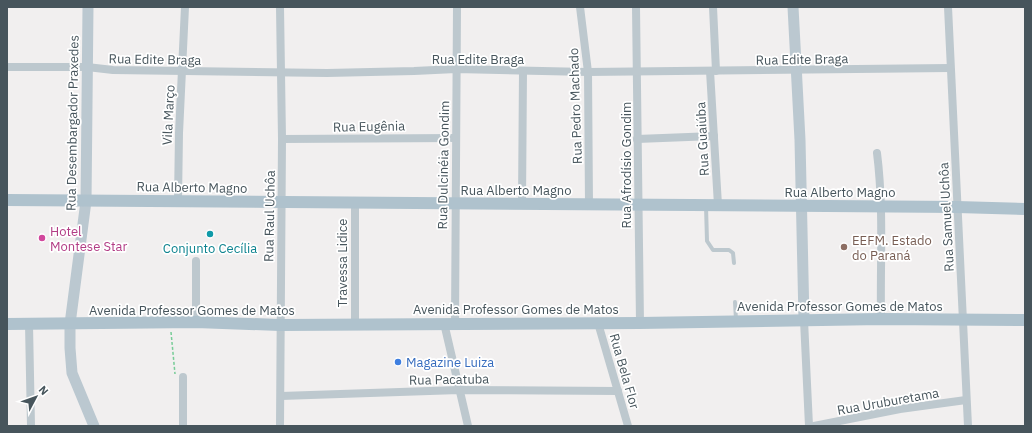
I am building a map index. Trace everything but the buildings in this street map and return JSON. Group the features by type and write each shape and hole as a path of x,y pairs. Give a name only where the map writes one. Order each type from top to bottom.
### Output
{"main road":[{"name":"Rua Alberto Magno","path":"7,200 178,200 355,203 522,203 589,205 880,207 957,206 1025,209"},
{"name":"Avenida Professor Gomes de Matos","path":"7,324 196,322 280,325 355,323 640,323 881,319 1025,320"}],"street":[{"name":"Rua Desembargador Praxedes","path":"88,7 86,67 86,200 70,324 72,370 94,426"},
{"name":"Vila Março","path":"178,200 185,7"},
{"name":"Rua Raul Uchôa","path":"280,7 282,139 280,426"},
{"name":"Rua Dulcinéia Gondim","path":"457,7 456,138 449,323 459,390 468,426"},
{"name":"Rua Pedro Machado","path":"580,7 588,72 589,205"},
{"name":"Rua Afrodísio Gondim","path":"636,7 640,323"},
{"name":"Rua Guaiúba","path":"713,7 714,136 718,205"},
{"path":"793,7 802,206 804,320 809,426"},
{"name":"Rua Samuel Uchôa","path":"948,7 968,426"},
{"name":"Rua Edite Braga","path":"7,67 86,67 100,70 182,72 414,72 456,69 588,72 795,71 950,68"},
{"path":"522,203 523,71"},
{"path":"637,139 714,136"},
{"name":"Rua Eugênia","path":"282,139 456,138"},
{"path":"877,153 881,187 881,319"},
{"name":"Travessa Lidice","path":"355,203 355,323"},
{"path":"196,261 196,322"},
{"name":"Rua Bela Flor","path":"598,323 628,426"},
{"path":"29,324 31,426"},
{"path":"182,377 183,426"},
{"name":"Rua Pacatuba","path":"281,396 459,390 618,391"},
{"name":"Rua Uruburetama","path":"814,426 900,409 966,400"}],"lane":[{"path":"706,205 706,241 708,246 713,250 729,250 733,254 734,263"},
{"path":"735,302 736,321"}],"path":[{"path":"170,323 175,378 182,377"}],"place":[{"name":"Conjunto Cecília","path":"210,234"},
{"name":"Hotel Montese Star","path":"42,238"},
{"name":"EEFM. Estado do Paraná","path":"844,247"},
{"name":"Magazine Luiza","path":"398,362"}]}
